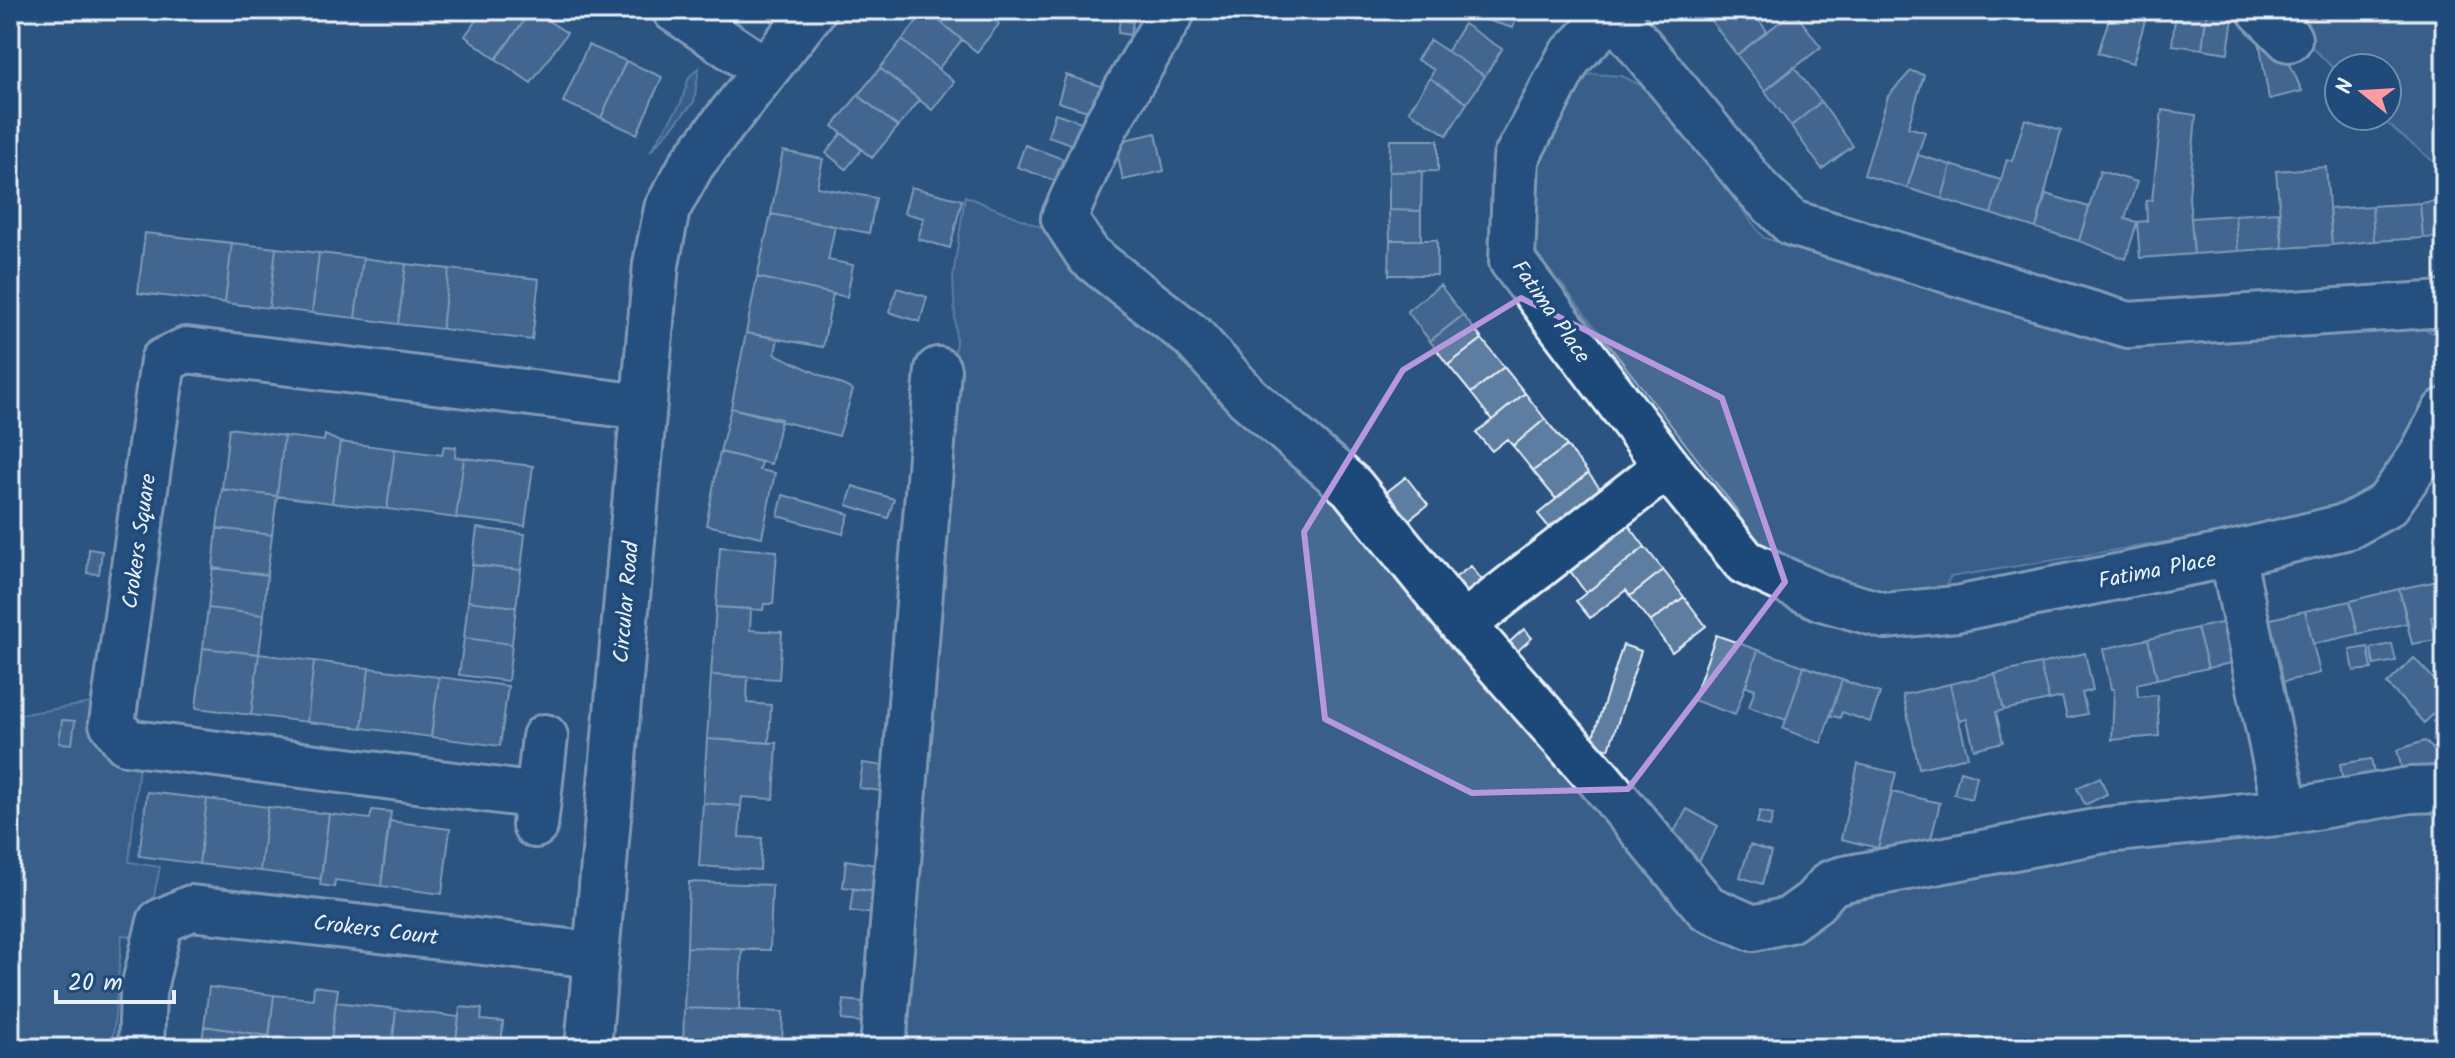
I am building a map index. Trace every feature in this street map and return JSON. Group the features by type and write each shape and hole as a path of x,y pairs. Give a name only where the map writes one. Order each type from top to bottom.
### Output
{"street":[{"path":"675,10 764,69"},
{"name":"Circular Road","path":"588,1048 656,264 667,209 692,164 813,10"},
{"path":"1173,10 1105,127 1064,218 1089,256 1193,337 1247,397 1352,487 1463,625 1601,781 1707,908 1753,928 1789,920 1814,902 1831,883 1844,879 2105,830 2286,812 2410,790 2445,789"},
{"name":"Fatima Place","path":"2445,304 2128,325 1792,223 1759,191 1613,12 1569,58 1516,158 1512,261 1667,466 1745,562 1822,598 1885,616 1956,609 2232,554 2349,526 2387,505 2420,458 2445,411"},
{"name":"Crokers Square","path":"545,737 537,811 126,742 112,723 163,361 186,350 643,407"},
{"path":"883,1048 938,370"},
{"path":"1463,625 1667,466"},
{"path":"2232,554 2286,812"},
{"name":"Crokers Court","path":"141,1048 143,992 160,922 191,908 595,955"}],"highlighted area":[{"path":"1521,298 1722,398 1785,582 1628,789 1472,793 1325,719 1304,532 1403,370"}],"shaded area":[{"path":"2275,10 2445,10 2445,171 2397,132 2403,132 2403,52 2323,52 2323,58"},
{"path":"699,68 694,102 650,152 681,103 689,77"},
{"path":"1591,74 1622,76 1648,89 1764,238 2123,347 2417,326 2445,338 2445,396 2385,483 2325,516 1950,577 1942,596 1861,593 1797,568 1736,530 1739,513 1560,282 1539,280 1527,240 1532,158 1565,88"},
{"path":"965,196 1048,230 1327,481 1731,940 1755,950 1779,943 1858,890 2445,799 2445,1048 893,1048 956,340 953,277"},
{"path":"92,703 139,764 129,862 160,867 145,938 122,935 112,1048 10,1048 10,741 18,715"}],"building":[{"path":"483,10 532,10 496,59 465,36"},
{"path":"532,10 567,33 531,83 496,59"},
{"path":"926,10 962,40 938,69 902,40"},
{"path":"926,10 982,10 999,24 977,52"},
{"path":"1485,10 1518,10 1513,28 1483,19"},
{"path":"1727,10 1751,10 1767,31 1737,55 1712,22"},
{"path":"2112,10 2148,10 2133,63 2098,53"},
{"path":"2176,10 2207,10 2202,49 2172,45"},
{"path":"2207,10 2234,10 2228,53 2202,49"},
{"path":"1794,11 1821,47 1765,91 1737,55"},
{"path":"1120,20 1133,22 1130,35 1118,33"},
{"path":"1464,24 1502,49 1485,76 1447,51"},
{"path":"2258,34 2278,37 2302,91 2269,99"},
{"path":"902,40 954,82 932,110 880,68"},
{"path":"1430,40 1485,76 1467,103 1430,78 1434,70 1417,60"},
{"path":"588,45 626,61 601,118 563,102"},
{"path":"626,61 662,77 637,134 601,118"},
{"path":"1794,67 1821,102 1791,126 1765,91"},
{"path":"880,68 920,100 898,127 858,95"},
{"path":"1911,71 1924,75 1908,127 1925,132 1907,188 1864,175 1888,96"},
{"path":"1066,75 1110,89 1101,115 1058,102"},
{"path":"1430,78 1467,103 1447,135 1409,111"},
{"path":"858,95 898,127 872,158 833,126"},
{"path":"1821,102 1853,146 1822,169 1791,126"},
{"path":"2162,110 2196,115 2189,197 2194,254 2140,258 2137,222 2147,221 2146,201 2152,200"},
{"path":"1055,113 1087,124 1079,147 1048,136"},
{"path":"2025,119 2061,130 2036,228 1991,214 2007,159 2012,161"},
{"path":"842,133 862,149 846,169 826,153"},
{"path":"1156,133 1164,171 1123,180 1115,142"},
{"path":"1390,140 1438,140 1438,171 1389,172"},
{"path":"1025,145 1063,159 1055,181 1017,167"},
{"path":"783,151 823,159 817,187 876,198 869,233 771,214"},
{"path":"1918,155 1951,165 1942,199 1907,188"},
{"path":"1951,165 2001,180 1991,214 1942,199"},
{"path":"2326,167 2332,245 2283,248 2276,171"},
{"path":"1422,171 1421,211 1389,210 1389,172"},
{"path":"2100,171 2137,182 2125,219 2137,222 2126,259 2079,241"},
{"path":"2441,185 2445,185 2445,237 2423,238 2420,203 2443,200"},
{"path":"911,187 962,200 950,248 918,239 924,218 904,213"},
{"path":"2046,194 2089,207 2079,241 2036,228"},
{"path":"2420,203 2423,238 2374,241 2372,206"},
{"path":"2372,206 2374,241 2332,245 2329,209"},
{"path":"1389,210 1421,211 1421,240 1390,240"},
{"path":"2278,212 2283,248 2238,251 2235,215"},
{"path":"771,214 835,226 828,260 853,265 847,297 757,277"},
{"path":"2235,215 2238,251 2194,254 2191,218"},
{"path":"145,233 232,243 225,303 138,293"},
{"path":"1390,240 1437,240 1437,275 1389,275"},
{"path":"232,243 276,248 269,308 225,303"},
{"path":"276,248 319,253 312,313 269,308"},
{"path":"319,253 363,258 355,318 312,313"},
{"path":"363,258 406,264 398,324 355,318"},
{"path":"406,264 449,269 442,329 398,324"},
{"path":"449,269 539,279 532,340 442,329"},
{"path":"757,277 833,294 823,347 746,333"},
{"path":"1440,285 1463,315 1430,341 1407,311"},
{"path":"897,288 927,297 920,322 889,312"},
{"path":"1463,315 1482,339 1448,365 1430,341"},
{"path":"746,333 778,338 775,354 853,390 839,436 731,408"},
{"path":"1482,339 1504,367 1471,393 1448,365"},
{"path":"1504,367 1525,393 1492,420 1471,393"},
{"path":"1525,393 1545,419 1513,446 1507,439 1492,451 1476,433"},
{"path":"731,408 781,419 771,464 720,452"},
{"path":"1545,419 1567,446 1533,471 1513,446"},
{"path":"229,428 284,436 277,496 222,489"},
{"path":"325,435 340,442 332,503 277,496 284,436 324,441"},
{"path":"340,442 395,449 387,509 332,503"},
{"path":"444,446 456,447 455,457 464,458 456,518 387,509 395,449 442,455"},
{"path":"1567,446 1588,473 1556,499 1533,471"},
{"path":"720,452 761,462 759,470 775,473 762,537 706,525"},
{"path":"464,458 533,466 525,526 456,518"},
{"path":"1588,473 1611,502 1561,542 1538,514"},
{"path":"1406,477 1428,505 1401,526 1379,498"},
{"path":"853,486 894,499 888,518 847,505"},
{"path":"222,489 277,496 272,535 217,528"},
{"path":"783,495 849,514 843,534 778,516"},
{"path":"1622,516 1645,547 1586,593 1563,561"},
{"path":"217,528 272,535 267,575 213,568"},
{"path":"477,528 525,534 521,570 472,565"},
{"path":"720,547 777,551 773,604 764,604 763,610 716,607"},
{"path":"1645,547 1663,570 1630,596 1626,590 1590,618 1576,601"},
{"path":"89,549 102,551 99,574 87,573"},
{"path":"472,565 521,570 516,607 468,601"},
{"path":"1471,566 1494,596 1468,615 1445,585"},
{"path":"213,568 267,575 264,615 208,608"},
{"path":"1663,570 1684,597 1650,622 1630,596"},
{"path":"2442,580 2445,614 2431,617 2436,640 2412,644 2399,589"},
{"path":"2399,589 2408,623 2358,634 2350,601"},
{"path":"1684,597 1706,626 1672,652 1650,622"},
{"path":"468,601 516,607 512,644 464,638"},
{"path":"2350,601 2358,634 2313,644 2305,611"},
{"path":"716,607 751,609 750,630 782,632 779,679 711,675"},
{"path":"208,608 264,615 259,654 203,648"},
{"path":"2305,611 2320,673 2278,683 2258,622"},
{"path":"2240,619 2249,659 2208,668 2197,628"},
{"path":"2197,628 2208,668 2157,679 2148,639"},
{"path":"1524,629 1532,638 1512,656 1504,647"},
{"path":"1716,635 1758,650 1735,715 1693,700"},
{"path":"464,638 512,644 508,681 459,675"},
{"path":"2148,639 2157,679 2137,684 2138,697 2157,695 2159,736 2112,740 2114,689 2111,689 2103,649"},
{"path":"2392,644 2396,661 2374,665 2371,648"},
{"path":"1623,645 1641,651 1609,749 1591,743"},
{"path":"2368,647 2372,669 2354,671 2350,650"},
{"path":"203,648 259,654 251,715 196,708"},
{"path":"1758,650 1804,666 1786,720 1749,707 1755,689 1746,686"},
{"path":"2085,653 2093,690 2082,693 2087,714 2067,718 2062,697 2049,700 2040,664"},
{"path":"259,654 314,661 307,722 251,715"},
{"path":"2414,658 2445,691 2445,703 2424,723 2387,684"},
{"path":"314,661 369,668 362,728 307,722"},
{"path":"2040,664 2049,700 2004,710 1995,674"},
{"path":"1804,666 1842,680 1821,743 1783,729"},
{"path":"369,668 439,677 431,737 362,728"},
{"path":"1995,674 2004,710 1996,712 2003,742 1974,749 1967,719 1959,721 1950,684"},
{"path":"711,675 748,677 747,703 771,705 769,743 707,739"},
{"path":"439,677 508,686 500,746 431,737"},
{"path":"1842,680 1880,693 1870,722 1842,712 1840,718 1830,715"},
{"path":"1950,684 1968,757 1919,768 1903,695"},
{"path":"62,720 75,721 72,744 59,743"},
{"path":"707,739 777,743 774,799 742,797 741,806 703,803"},
{"path":"2425,741 2443,759 2439,774 2405,781 2397,750"},
{"path":"2371,759 2376,783 2344,789 2340,764"},
{"path":"863,763 892,767 888,792 859,788"},
{"path":"1858,764 1896,773 1878,848 1841,839"},
{"path":"1960,771 1977,776 1971,799 1954,794"},
{"path":"2100,777 2107,794 2085,805 2077,788"},
{"path":"147,792 207,799 199,864 139,856"},
{"path":"1892,792 1940,803 1926,859 1878,848"},
{"path":"207,799 268,807 260,871 199,864"},
{"path":"703,803 741,806 739,837 762,838 760,870 699,866"},
{"path":"268,807 329,814 321,879 260,871"},
{"path":"1687,809 1718,826 1699,861 1671,837"},
{"path":"372,810 391,812 381,886 335,880 334,887 320,885 329,814 370,819"},
{"path":"1760,811 1773,814 1770,827 1757,823"},
{"path":"389,821 450,829 442,894 381,886"},
{"path":"1750,845 1771,852 1762,884 1740,877"},
{"path":"846,860 883,866 879,892 843,887"},
{"path":"689,882 772,885 770,950 687,947"},
{"path":"853,889 879,892 876,914 850,911"},
{"path":"687,947 742,949 739,1010 684,1008"},
{"path":"314,986 338,989 330,1048 268,1048 274,995 313,999"},
{"path":"209,987 274,995 269,1036 204,1026"},
{"path":"844,1000 871,1003 870,1023 842,1020"},
{"path":"336,1002 396,1009 392,1048 330,1048"},
{"path":"460,1007 482,1009 481,1020 503,1022 501,1048 455,1048"},
{"path":"684,1008 783,1012 782,1048 683,1048"},
{"path":"396,1009 459,1017 455,1048 392,1048"},
{"path":"204,1026 269,1036 268,1048 201,1048"}]}
